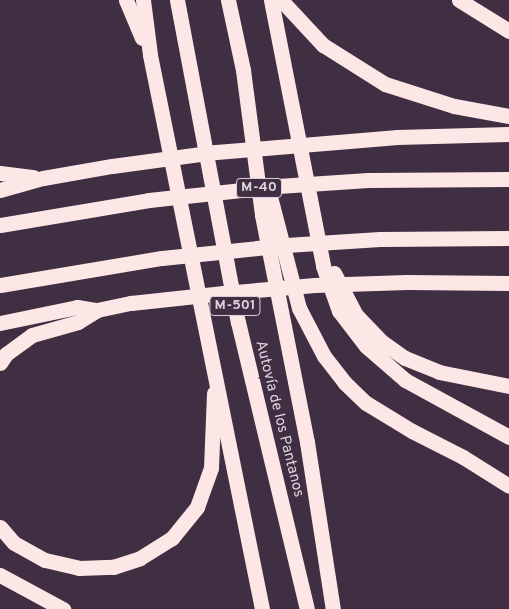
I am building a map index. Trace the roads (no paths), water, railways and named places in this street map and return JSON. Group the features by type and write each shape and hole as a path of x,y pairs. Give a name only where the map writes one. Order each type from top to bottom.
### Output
{"highway":[{"path":"126,0 150,55"},
{"path":"142,0 150,55 262,609"},
{"name":"Autovía de los Pantanos","path":"177,0 238,322 307,609"},
{"name":"Autovía de los Pantanos","path":"228,0 243,70 262,215 307,442 333,609"},
{"path":"271,0 323,266 339,311 366,346 406,380 509,437"},
{"path":"281,0 323,45 385,84 454,106 509,116"},
{"path":"458,0 509,31"},
{"path":"243,70 273,213 299,308 324,356 345,383 366,403 412,431 463,457 509,486"},
{"path":"0,190 43,178 112,166 234,150 396,137 509,134"},
{"path":"0,174 43,178"},
{"name":"M-40","path":"0,225 149,200 278,186 368,180 509,179"},
{"path":"312,205 335,276 356,315 382,342 406,358 439,372 509,386"},
{"path":"0,285 162,258 286,245 380,239 509,238"},
{"path":"0,323 77,307 97,310 131,303 315,285 407,282 509,283"},
{"path":"0,363 6,354 32,335 78,322 97,310"},
{"path":"0,528 14,544 45,560 79,568 113,566 140,558 172,538 197,507 211,468 215,379"},
{"path":"0,575 63,609"}]}
